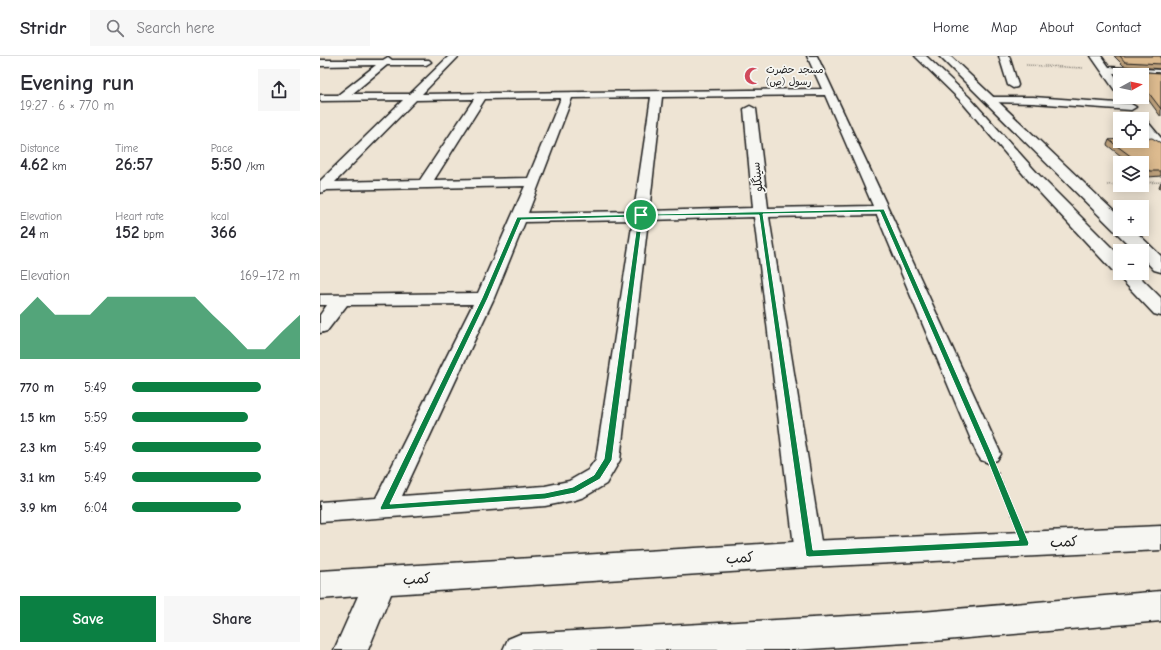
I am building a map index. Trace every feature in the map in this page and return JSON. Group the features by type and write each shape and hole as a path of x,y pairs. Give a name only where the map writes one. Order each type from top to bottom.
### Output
{"street":[{"path":"342,97 393,56"},
{"path":"322,187 416,96 454,56"},
{"path":"812,56 882,210 988,454"},
{"path":"920,56 965,99 1034,178 1113,260"},
{"path":"944,56 1113,219"},
{"path":"1096,56 1113,80"},
{"path":"1005,60 1013,85"},
{"path":"320,63 426,62"},
{"path":"1106,70 1161,73"},
{"path":"320,98 829,92"},
{"path":"320,512 545,496 575,490 597,477 608,460 657,94"},
{"path":"424,184 482,95"},
{"path":"384,508 485,298 568,95"},
{"path":"991,100 1041,101 1131,107"},
{"path":"1129,104 1135,112"},
{"name":"سینگلو","path":"750,109 761,213 809,554"},
{"path":"1149,132 1154,139 1161,144"},
{"path":"322,187 533,182"},
{"path":"519,218 882,210"},
{"path":"1130,236 1161,266"},
{"path":"1133,280 1161,310"},
{"path":"320,300 485,298"},
{"path":"320,328 342,299"},
{"name":"کمب","path":"320,585 809,554 1161,538"},
{"path":"351,650 380,582"},
{"path":"520,650 623,647 922,627 1161,606"}],"path":[{"path":"1005,60 1106,70"},
{"path":"1149,183 1161,182"},
{"path":"988,454 1025,543"}],"building":[{"path":"1120,56 1161,56 1161,64 1125,62"},
{"path":"1149,72 1161,73 1161,109 1149,93"},
{"path":"1149,138 1152,138 1161,143 1161,171 1149,170 1149,156 1131,156 1120,148 1149,148"}],"place":[{"name":"مسجد حضرت رسول (ص)","path":"753,76"}],"route":[{"path":"641,215 519,218 485,298 384,508 545,496 575,490 597,477 608,460 641,215 882,210 1025,543 809,554 761,213 641,215"}]}
